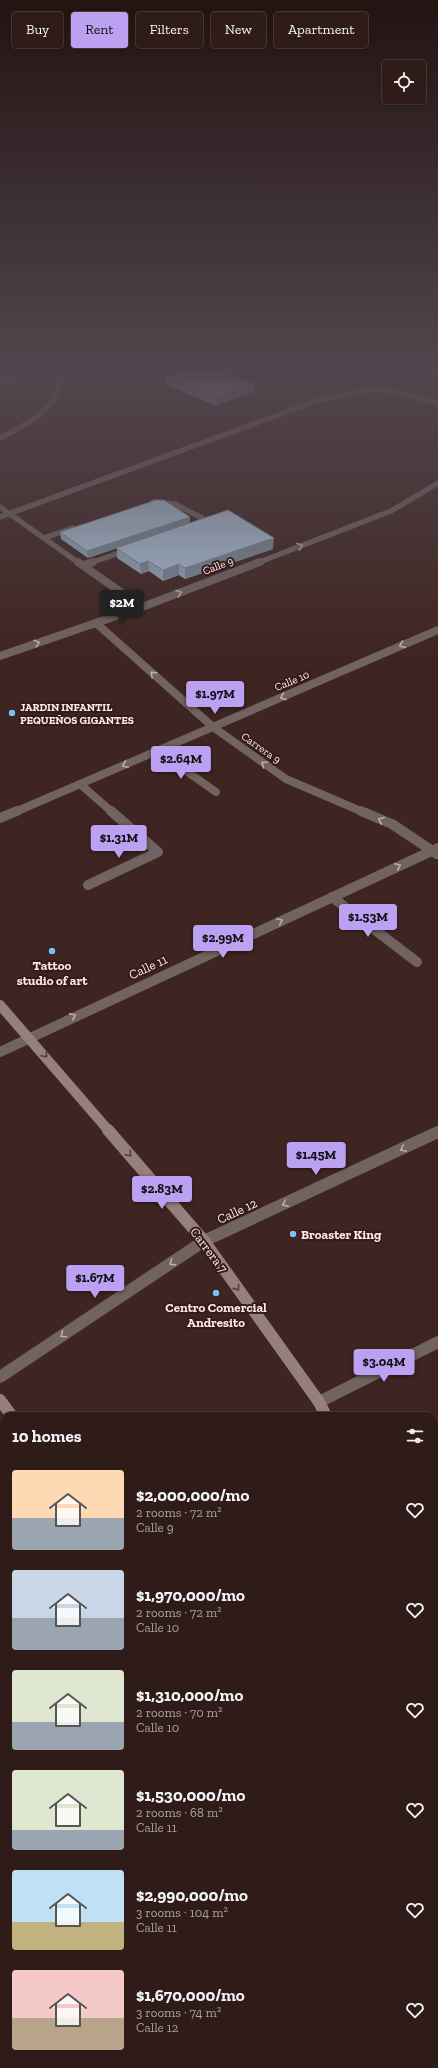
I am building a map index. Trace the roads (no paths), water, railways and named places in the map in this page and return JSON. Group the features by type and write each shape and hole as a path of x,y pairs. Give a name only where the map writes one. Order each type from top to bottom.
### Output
{"main road":[{"name":"Carrera 7","path":"0,1005 204,1241 319,1402 324,1412"},
{"path":"0,1400 9,1412"}],"street":[{"path":"0,517 144,465"},
{"name":"Calle 9","path":"0,656 142,607 391,511 438,483"},
{"path":"146,504 164,502 182,507 202,518 202,522 186,529"},
{"path":"0,507 142,607"},
{"path":"44,538 80,526"},
{"path":"83,565 135,547"},
{"name":"Carrera 9","path":"96,623 212,727 286,779 392,824 436,851"},
{"name":"Calle 10","path":"0,818 438,630"},
{"path":"158,751 216,792"},
{"path":"80,784 158,852 88,884"},
{"name":"Calle 11","path":"0,1052 29,1037 332,897 436,851"},
{"path":"332,897 417,962"},
{"name":"Calle 12","path":"0,1377 204,1241 438,1132"},
{"path":"319,1402 438,1342"}],"place":[{"name":"JARDIN INFANTIL PEQUEÑOS GIGANTES","path":"12,713"},
{"name":"Tattoo studio of art","path":"52,951"},
{"name":"Broaster King","path":"293,1234"},
{"name":"Centro Comercial Andresito","path":"216,1293"}]}
